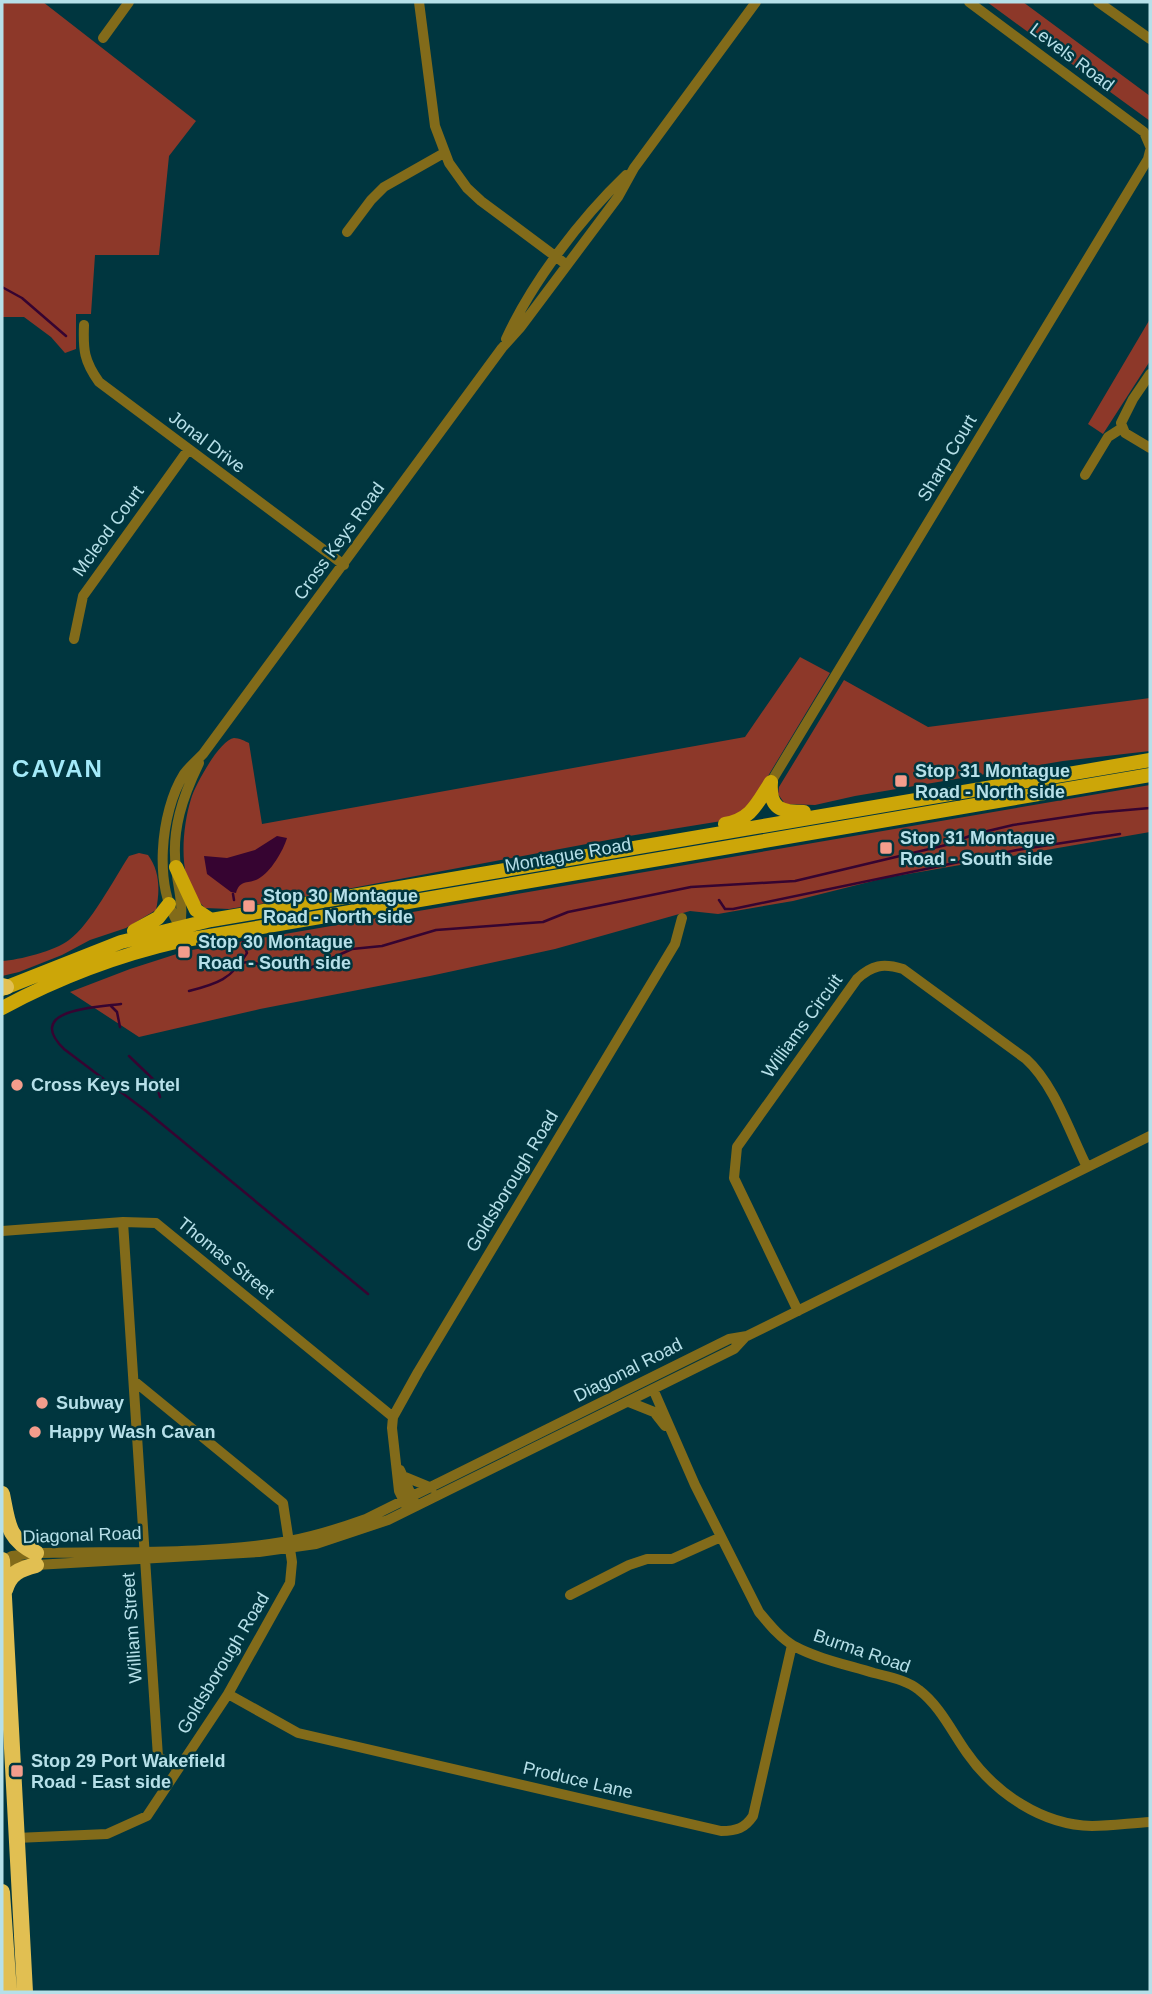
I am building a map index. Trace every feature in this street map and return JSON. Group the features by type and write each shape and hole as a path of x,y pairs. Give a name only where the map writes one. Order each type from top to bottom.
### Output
{"highway":[{"path":"2,1494 7,1519 16,1541 36,1559 17,1571 8,1581 4,1592"},
{"path":"2,1561 25,1992"},
{"path":"2,1892 9,1992"},
{"path":"15,1992 19,1974 24,1971"}],"main road":[{"name":"Montague Road","path":"3,987 121,942 180,926 1150,760"},
{"name":"Montague Road","path":"2,1008 45,986 137,952 180,941 1150,775"},
{"path":"771,782 773,800 780,809 792,812 839,813"},
{"path":"665,843 712,826 744,819 771,782"},
{"path":"176,867 196,910 211,920"},
{"path":"66,962 95,945 149,924 163,913 169,904"},
{"path":"137,952 160,942 180,926 190,932 267,926"}],"street":[{"path":"103,38 129,2"},
{"path":"419,2 435,126 454,172 471,192 567,265"},
{"name":"Cross Keys Road","path":"180,926 173,918 169,904 163,862 166,826 181,780 344,565 502,348 618,197 634,168 756,2"},
{"name":"Levels Road","path":"969,2 1144,132 1150,146"},
{"path":"1098,2 1150,39"},
{"name":"Sharp Court","path":"771,782 1148,159 1150,146"},
{"path":"346,232 384,187 444,153"},
{"name":"Cross Keys Road","path":"502,348 529,296 593,209 634,168"},
{"name":"Jonal Drive","path":"84,325 83,349 88,367 99,382 344,565"},
{"path":"1150,374 1122,418 1122,428 1128,435 1150,449"},
{"path":"1085,475 1108,437 1122,428"},
{"name":"Mcleod Court","path":"74,639 83,596 188,450"},
{"name":"Cross Keys Road","path":"180,926 183,912 176,867 176,837 180,809 203,754"},
{"name":"Goldsborough Road","path":"393,1417 675,944 682,918"},
{"name":"Williams Circuit","path":"798,1311 734,1178 737,1147 857,979 867,970 878,965 903,969 1026,1059 1045,1082 1087,1167"},
{"name":"Diagonal Road","path":"2,1561 9,1564 36,1559 226,1555 331,1540 388,1520 432,1488 627,1389 729,1339 747,1336 1150,1136"},
{"name":"Thomas Street","path":"2,1231 123,1222 156,1223 393,1417"},
{"name":"William Street","path":"123,1222 158,1756 179,1768"},
{"name":"Diagonal Road","path":"410,1504 629,1402 734,1349 747,1336"},
{"name":"Goldsborough Road","path":"16,1839 107,1834 148,1816 228,1694 290,1583 292,1562 284,1503 134,1381"},
{"path":"627,1389 653,1389 671,1434"},
{"path":"629,1402 654,1412 671,1434"},
{"path":"393,1417 392,1429 400,1471 410,1504"},
{"name":"Burma Road","path":"671,1434 760,1612 792,1645 815,1655 896,1679 918,1689 936,1706 969,1755 998,1788 1029,1809 1051,1818 1089,1826 1150,1822"},
{"path":"400,1471 432,1488"},
{"path":"570,1595 628,1565 647,1559 672,1559 721,1537"},
{"name":"Produce Lane","path":"228,1694 298,1733 722,1831 736,1831 747,1825 753,1816 792,1645"}],"shaded area":[{"path":"2,2 43,2 196,121 169,156 159,255 95,255 91,314 76,314 76,349 65,353 51,337 24,317 2,317"},
{"path":"987,2 1023,2 1150,96 1150,121"},
{"path":"1150,319 1150,361 1103,434 1088,424"},
{"path":"800,657 830,673 747,811 734,819 229,909 205,908 191,889 184,866 184,847 191,799 202,775 228,740 234,738 249,743 262,824 745,737"},
{"path":"844,680 928,727 1150,698 1150,751 1063,761 815,805 785,804 778,794 779,787"},
{"path":"1150,785 1150,832 885,878 793,901 718,914 690,911 555,949 260,1009 139,1037 70,992 186,951"},
{"path":"277,836 287,838 272,866 258,879 242,884 236,893 207,874 204,856 227,858 255,850"},
{"path":"139,853 148,855 157,874 156,910 126,928 90,940 62,955 19,972 2,976 2,961 46,951 63,944 77,933 129,856"}],"waterway":[{"path":"2,287 22,298 66,336"},
{"path":"241,963 280,968 310,968 352,949 382,946 436,930 543,922 568,912 691,887 795,881 946,845 975,834 1013,825 1150,808"},
{"path":"719,900 725,909 733,909 1017,850 1120,834"},
{"path":"233,894 234,900"},
{"path":"189,991 216,983 236,969 247,953 243,942"},
{"path":"121,1004 68,1013 58,1018 52,1026 54,1036 64,1049 146,1111 368,1294"},
{"path":"111,1006 117,1012 120,1027"},
{"path":"129,1056 155,1081 160,1097"}],"place":[{"name":"Stop 31 Montague Road - North side","path":"901,781"},
{"name":"Stop 31 Montague Road - South side","path":"886,848"},
{"name":"Stop 30 Montague Road - North side","path":"249,906"},
{"name":"Stop 30 Montague Road - South side","path":"184,952"},
{"name":"Cross Keys Hotel","path":"17,1085"},
{"name":"Subway","path":"42,1403"},
{"name":"Happy Wash Cavan","path":"35,1432"},
{"name":"Stop 29 Port Wakefield Road - East side","path":"17,1771"}],"district":[{"name":"CAVAN","path":"58,768"}]}
